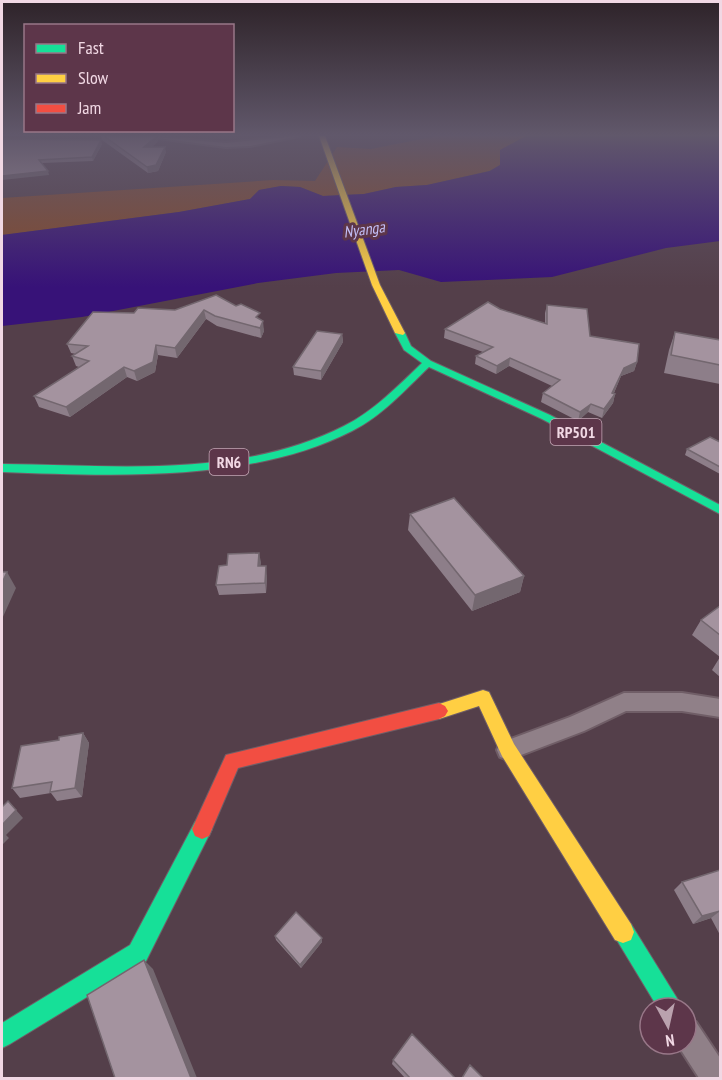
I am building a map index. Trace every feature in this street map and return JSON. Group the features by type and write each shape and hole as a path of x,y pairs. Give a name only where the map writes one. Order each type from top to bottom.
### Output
{"main road":[{"path":"340,186 376,285 408,348 428,363"},
{"name":"RN6","path":"2,468 184,466 283,453 337,434 369,416 428,363"},
{"name":"RP501","path":"428,363 546,417 720,510"},
{"path":"2,1036 138,953 210,813 232,761 425,715 483,697 508,750 663,996"}],"street":[{"path":"508,750 577,724 624,702 682,702 720,708"},
{"path":"698,1050 716,1078"}],"shaded area":[{"path":"177,186 279,186 259,190 250,199 179,212 2,235 2,198"},
{"path":"289,186 405,186 364,194 323,196 300,187"}],"water":[{"name":"Nyanga","path":"279,186 300,187 323,196 364,194 396,187 720,186 720,241 666,248 552,277 441,282 399,270 336,273 258,283 82,317 2,326 2,235 179,212 250,199 259,190"}],"building":[{"path":"216,295 236,306 241,304 260,313 256,317 263,321 260,328 215,316 204,310 175,348 156,345 153,362 134,371 124,367 66,407 34,396 89,361 72,356 88,346 67,344 93,312 134,313 138,308 175,310"},
{"path":"488,302 500,309 547,324 547,305 587,309 590,336 639,344 637,362 624,368 612,393 615,394 604,409 591,404 580,412 543,393 560,380 510,358 497,366 476,356 493,347 445,329"},
{"path":"317,331 342,334 321,371 293,367"},
{"path":"675,332 720,340 720,365 671,355"},
{"path":"710,437 720,442 720,467 687,449"},
{"path":"454,498 524,576 475,595 410,514"},
{"path":"259,553 258,566 266,566 265,583 216,585 219,566 227,565 228,554"},
{"path":"2,572 7,572 2,583"},
{"path":"720,606 720,635 701,620"},
{"path":"83,733 75,788 50,792 52,782 12,788 21,746 59,740 59,737"},
{"path":"8,801 16,810 2,825 2,807"},
{"path":"720,870 720,911 702,916 682,882"},
{"path":"296,912 322,938 300,965 275,936"},
{"path":"144,960 191,1078 115,1078 87,995"},
{"path":"412,1034 455,1078 410,1078 393,1060"},
{"path":"470,1065 483,1078 462,1078"}],"traffic: fast":[{"path":"2,468 178,468 266,457 308,446 358,423 390,399 428,363 407,348 400,333"},
{"path":"428,363 546,417 720,510"},
{"path":"2,1036 138,953 202,829"},
{"path":"623,932 663,996"}],"traffic: slow":[{"path":"340,186 376,285 400,333"},
{"path":"439,711 483,697 508,750 623,932"}],"traffic: jam":[{"path":"202,829 232,761 439,711"}]}
